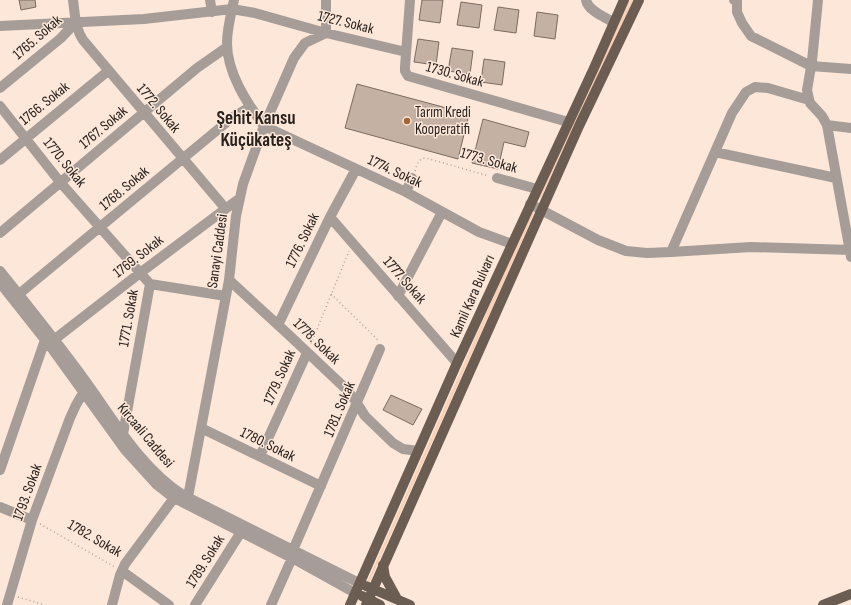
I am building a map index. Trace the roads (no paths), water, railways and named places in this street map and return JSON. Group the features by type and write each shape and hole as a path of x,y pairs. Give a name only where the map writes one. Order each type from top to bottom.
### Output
{"main road":[{"name":"Kamil Kara Bulvarı","path":"350,605 457,363 624,0"},
{"name":"Kamil Kara Bulvarı","path":"367,602 579,126 639,0"},
{"path":"384,565 386,577 397,599"},
{"path":"357,588 372,589 410,605"},
{"path":"357,588 367,602 380,605"},
{"path":"823,605 851,594"}],"street":[{"path":"74,0 75,23"},
{"path":"210,0 212,12"},
{"path":"326,0 326,33"},
{"name":"1730. Sokak","path":"410,0 405,71 408,76 568,122"},
{"path":"734,0 737,1 737,12 742,23 751,36 812,66 851,69"},
{"path":"530,204 598,240 626,251 647,253 751,247 851,252 826,125 822,116 810,103 807,90 812,66 818,0"},
{"path":"586,1 593,10 613,22"},
{"path":"0,26 164,17 212,12 233,5 227,47 229,57 233,72 250,107 264,126"},
{"name":"1727. Sokak","path":"233,5 255,14 406,52"},
{"name":"1772. Sokak","path":"75,23 83,40 108,71 225,208"},
{"name":"1765. Sokak","path":"0,88 61,38 75,23"},
{"name":"Sanayi Caddesi","path":"188,497 229,280 240,198 264,126 298,51 309,40 326,33"},
{"name":"1767. Sokak","path":"0,233 196,68 227,47"},
{"name":"1766. Sokak","path":"0,160 108,71"},
{"path":"671,252 732,113 746,92 754,87 768,88 809,100"},
{"name":"1770. Sokak","path":"0,106 60,182 150,284"},
{"name":"1768. Sokak","path":"18,294 233,117 250,107"},
{"path":"826,125 851,128"},
{"name":"1774. Sokak","path":"264,126 406,192 479,232 512,244"},
{"path":"715,152 836,178"},
{"name":"1776. Sokak","path":"278,325 330,218 356,169"},
{"path":"406,192 412,178"},
{"name":"1773. Sokak","path":"497,178 537,189"},
{"name":"1769. Sokak","path":"50,340 240,198"},
{"path":"398,296 442,212"},
{"name":"1777. Sokak","path":"330,218 457,363"},
{"name":"Kırcaali Caddesi","path":"0,271 50,340 83,393 126,451 156,484 174,498 241,532 292,554"},
{"name":"1778. Sokak","path":"229,280 345,388 365,416 396,446 406,450 418,451"},
{"name":"Kırcaali Caddesi","path":"0,283 50,340 123,434 157,474 177,491 357,588"},
{"name":"1771. Sokak","path":"123,434 150,284 226,296"},
{"path":"0,470 50,340"},
{"name":"1781. Sokak","path":"271,605 380,349"},
{"name":"1779. Sokak","path":"260,456 307,353"},
{"name":"1793. Sokak","path":"7,605 32,520 70,418 83,393"},
{"name":"1780. Sokak","path":"201,428 321,486"},
{"path":"112,605 122,571 130,555 174,498"},
{"path":"0,507 32,520"},
{"name":"1789. Sokak","path":"195,605 241,532"},
{"name":"1782. Sokak","path":"122,571 169,605"}],"place":[{"name":"Tarım Kredi Kooperatifi","path":"407,121"}],"district":[{"name":"Şehit Kansu Küçükateş","path":"256,128"}]}
